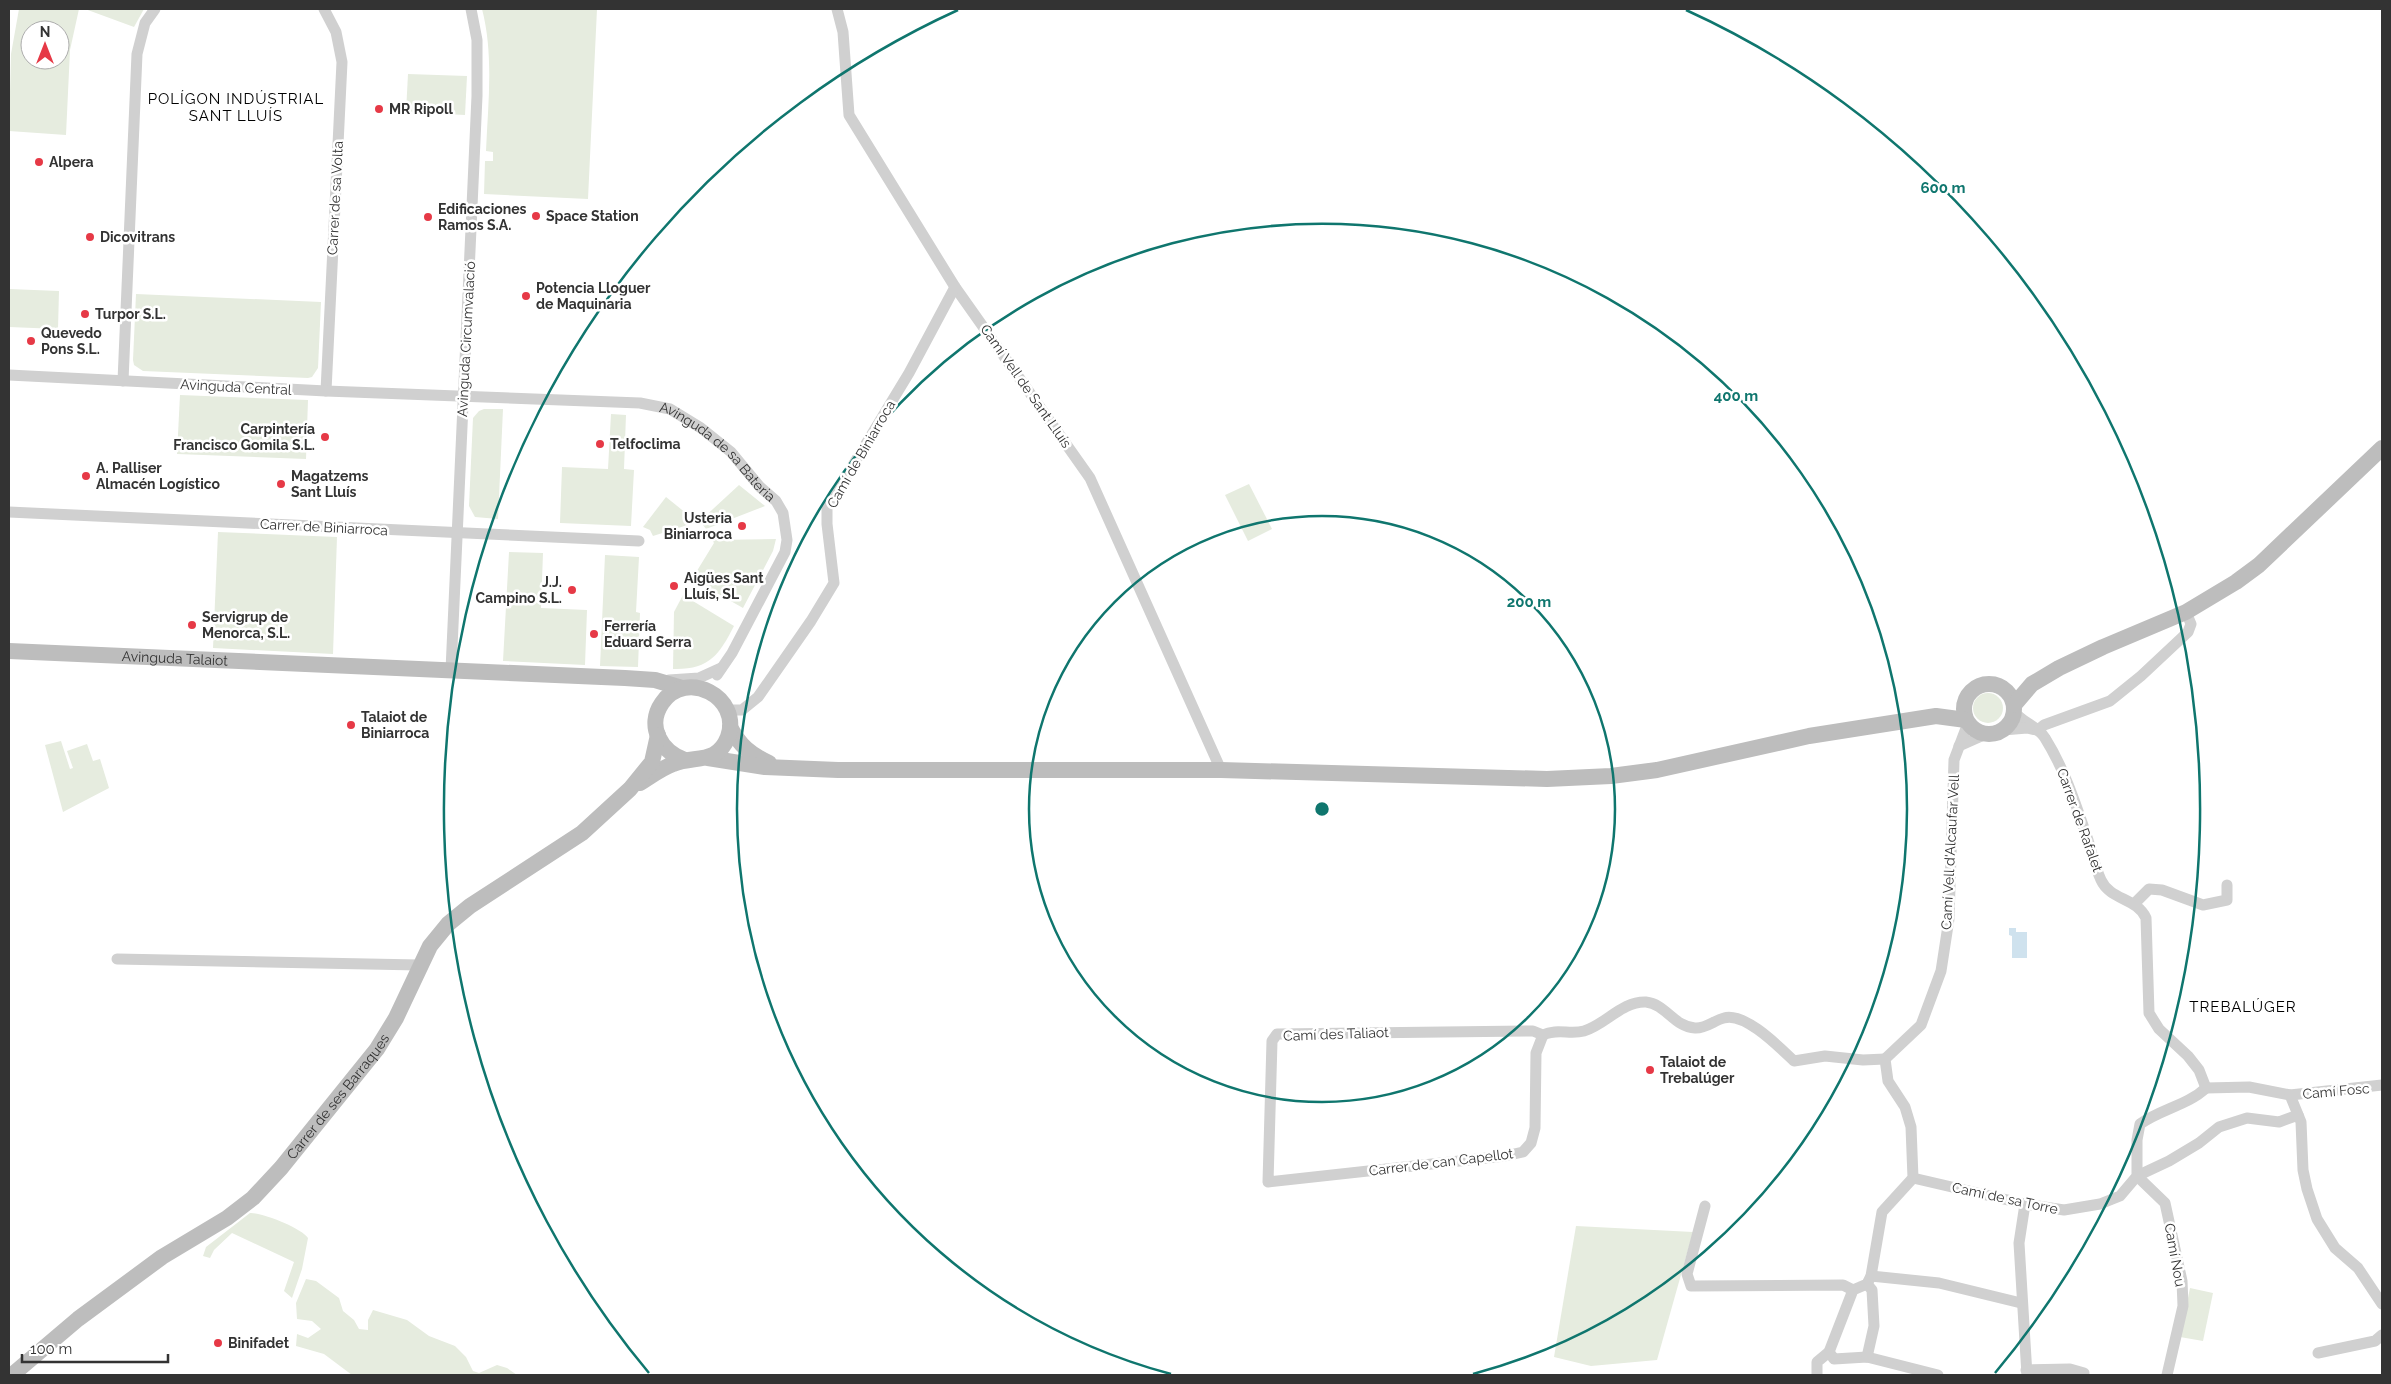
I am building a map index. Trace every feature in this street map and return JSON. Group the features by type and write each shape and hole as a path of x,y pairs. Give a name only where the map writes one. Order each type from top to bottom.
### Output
{"main road":[{"path":"2004,689 2032,684 2096,650 2186,612 2236,582 2259,564 2382,448"},
{"name":"Avinguda Talaiot","path":"9,650 451,670"},
{"path":"451,670 655,680 682,688 707,691 727,710 730,727 742,747 755,757 780,767"},
{"path":"626,678 654,694 657,702 658,735 652,762 630,789"},
{"path":"658,735 668,751 685,760 697,761 708,758 780,767 838,770 1220,770 1547,780 1611,776 1657,770 1750,751 1809,736 1936,716 1955,707 1971,691 1984,684 1991,684 2004,689 2008,693 2014,708"},
{"path":"1967,696 1963,708 1967,722 1979,733 1986,734 2003,730 2009,725 2014,708 2032,684"},
{"path":"657,714 662,702 682,688"},
{"path":"1936,716 1967,722"},
{"path":"708,758 723,745 730,727"},
{"path":"630,789 667,767 685,760"},
{"name":"Carrer de ses Barraques","path":"12,1375 78,1319 162,1256 227,1218 253,1198 281,1168 377,1049 396,1018 419,965 430,946 448,924 470,906 582,833 630,789"}],"street":[{"path":"123,381 137,54 145,23 155,9"},
{"name":"Carrer de sa Volta","path":"324,9 336,32 342,62 326,391"},
{"name":"Avinguda Circumvalació","path":"451,670 477,96 477,40 471,9"},
{"name":"Camí Vell de Sant Lluís","path":"837,9 843,32 849,115 956,287 1090,478 1220,770"},
{"name":"Camí de Biniarroca","path":"727,710 742,710 758,697 811,621 834,583 826,524 827,508 909,373 956,287"},
{"name":"Avinguda Central","path":"9,375 463,396"},
{"name":"Avinguda de sa Bateria","path":"463,396 640,403 670,409 702,428 730,452 776,501 783,513 787,540 785,552 732,653 720,671"},
{"name":"Carrer de Biniarroca","path":"9,512 639,541"},
{"path":"2038,730 2044,724 2100,706 2122,692 2188,632 2191,624 2186,612"},
{"path":"655,680 699,678 720,671"},
{"path":"707,691 713,689 720,671"},
{"path":"2014,708 2018,716 2038,730"},
{"name":"Camí Vell d'Alcaufar Vell","path":"1885,1059 1921,1025 1941,971 1949,920 1951,818 1958,748 1967,722"},
{"path":"2003,730 2027,728 2038,730"},
{"name":"Carrer de Rafalet","path":"2038,730 2057,759 2072,791 2102,881 2116,894 2135,903"},
{"path":"1958,748 1986,734"},
{"path":"2206,1088 2198,1070 2188,1056 2159,1030 2149,1013 2146,918 2142,908 2135,903 2149,889 2162,890 2203,906 2227,900 2227,885"},
{"path":"117,959 419,965"},
{"path":"1543,1035 1552,1031 1584,1031 1626,1007 1645,1002 1659,1006 1680,1025 1697,1029 1726,1017 1748,1023 1767,1035 1794,1061 1824,1056 1864,1060 1885,1059 1888,1081 1905,1107 1911,1127 1913,1178 1882,1212 1869,1280 1872,1290 1874,1326 1867,1357"},
{"name":"Camí des Taliaot","path":"1268,1182 1272,1041 1277,1034 1533,1031 1543,1035"},
{"name":"Carrer de can Capellot","path":"1268,1182 1506,1156 1524,1152 1531,1144 1535,1128 1536,1052 1543,1035"},
{"name":"Camí Fosc","path":"2290,1095 2382,1086"},
{"path":"2298,1115 2279,1122 2247,1118 2219,1127 2169,1161 2137,1176 2137,1140 2140,1124 2152,1116 2195,1098 2206,1088 2249,1087 2290,1095 2301,1122 2303,1170 2317,1219 2335,1248 2358,1268 2382,1304"},
{"name":"Camí de sa Torre","path":"1913,1178 2025,1204 2064,1210 2100,1204 2120,1196 2137,1176"},
{"name":"Camí Nou","path":"2137,1176 2165,1203 2182,1281 2183,1306 2167,1375"},
{"path":"2025,1204 2019,1243 2026,1373 2070,1369 2084,1373"},
{"path":"1705,1206 1687,1274 1691,1286 1844,1286 1853,1290"},
{"path":"1817,1375 1817,1362 1829,1352 1853,1290 1869,1280 1939,1282 2021,1303"},
{"path":"2318,1353 2375,1341 2382,1335"},
{"path":"1829,1352 1834,1359 1867,1357 1938,1375"}],"shaded area":[{"path":"19,9 79,9 70,50 70,20 20,20 20,70 69,70 66,135 9,131 11,54"},
{"path":"85,9 144,9 134,27"},
{"path":"482,9 597,9 588,199 484,194 485,161 493,161 493,152 486,151 489,62 486,26"},
{"path":"408,74 467,76 465,115 406,112"},
{"path":"9,289 59,291 58,329 9,327"},
{"path":"136,294 321,302 318,368 312,377 308,378 143,371 134,365 133,360"},
{"path":"180,395 308,400 306,459 177,454"},
{"path":"484,409 503,409 498,519 475,517 469,506 473,418 479,411"},
{"path":"611,414 626,415 624,469 634,470 631,526 560,523 562,467 608,469"},
{"path":"1249,484 1272,529 1248,541 1225,495"},
{"path":"739,485 765,506 706,529 700,521"},
{"path":"666,497 697,522 653,536 650,530 643,527"},
{"path":"218,532 337,537 333,654 213,648"},
{"path":"776,539 773,551 743,608 692,579 714,543 712,540"},
{"path":"509,552 543,553 541,608 587,610 585,665 503,661"},
{"path":"605,555 639,557 636,612 640,613 638,667 600,666"},
{"path":"683,595 734,626 718,653 711,659 696,667 673,669 674,612"},
{"path":"1988,693 1994,694 2002,702 2002,714 1994,722 1988,723 1982,722 1974,714 1973,708 1974,702 1982,694"},
{"path":"61,741 70,769 73,768 67,751 87,744 93,761 100,759 109,788 63,812 45,745"},
{"path":"250,1213 281,1221 308,1238 302,1269 292,1298 284,1291 294,1262 232,1233 214,1250 210,1258 203,1256 206,1247"},
{"path":"1576,1226 1693,1232 1657,1360 1591,1366 1554,1357"},
{"path":"306,1279 316,1281 339,1298 343,1311 354,1320 359,1329 368,1330 368,1320 373,1310 407,1320 429,1336 455,1346 466,1357 473,1371 479,1373 497,1365 507,1368 517,1375 352,1375 324,1354 296,1346 297,1334 308,1338 321,1329 312,1321 297,1319 296,1303"},
{"path":"2190,1288 2213,1293 2203,1341 2180,1337"}],"water":[{"path":"2009,928 2016,928 2016,932 2027,932 2027,958 2012,958 2012,936 2009,935"}],"place":[{"name":"MR Ripoll","path":"379,109"},
{"name":"Alpera","path":"39,162"},
{"name":"Space Station","path":"536,216"},
{"name":"Edificaciones Ramos S.A.","path":"428,217"},
{"name":"Dicovitrans","path":"90,237"},
{"name":"Potencia Lloguer de Maquinaria","path":"526,296"},
{"name":"Turpor S.L.","path":"85,314"},
{"name":"Quevedo Pons S.L.","path":"31,341"},
{"name":"Carpintería Francisco Gomila S.L.","path":"325,437"},
{"name":"Telfoclima","path":"600,444"},
{"name":"A. Palliser Almacén Logístico","path":"86,476"},
{"name":"Magatzems Sant Lluís","path":"281,484"},
{"name":"Usteria Biniarroca","path":"742,526"},
{"name":"Aigües Sant Lluís, SL","path":"674,586"},
{"name":"J.J. Campino S.L.","path":"572,590"},
{"name":"Servigrup de Menorca, S.L.","path":"192,625"},
{"name":"Ferrería Eduard Serra","path":"594,634"},
{"name":"Talaiot de Biniarroca","path":"351,725"},
{"name":"Talaiot de Trebalúger","path":"1650,1070"},
{"name":"Binifadet","path":"218,1343"}],"district":[{"name":"POLÍGON INDÚSTRIAL SANT LLUÍS","path":"236,108"},
{"name":"TREBALÚGER","path":"2243,1007"}]}
